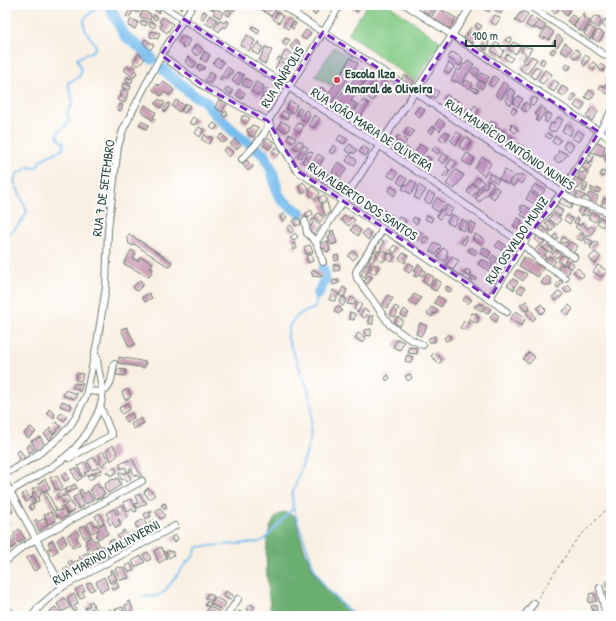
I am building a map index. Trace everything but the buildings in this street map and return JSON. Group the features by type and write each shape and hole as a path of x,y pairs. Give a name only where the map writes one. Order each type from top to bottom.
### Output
{"street":[{"name":"RUA JOÃO MARIA DE OLIVEIRA","path":"161,5 380,146 523,244 540,261 565,278"},
{"name":"RUA 7 DE SETEMBRO","path":"97,344 106,287 108,229 118,147 128,119 162,55 193,5"},
{"name":"RUA MAURÍCIO ANTÔNIO NUNES","path":"281,5 415,92 576,202 598,208 611,214"},
{"name":"RUA ANÁPOLIS","path":"242,159 258,142 267,129 268,121 288,87 340,5"},
{"path":"406,5 611,140"},
{"path":"316,242 472,5"},
{"path":"528,5 611,59"},
{"path":"162,55 208,89 268,121"},
{"name":"RUA OSVALDO MUNIZ","path":"490,298 533,229 562,192 611,112"},
{"name":"RUA ALBERTO DOS SANTOS","path":"268,121 295,168 383,229 467,285 490,298 507,312"},
{"path":"305,221 307,232 316,242 323,262"},
{"path":"383,229 358,268 356,272 357,278 390,325 408,338 423,346"},
{"path":"533,229 574,257"},
{"path":"5,474 46,449 63,433 76,416 87,391 97,344"},
{"path":"54,466 69,456 80,443 92,426 100,406 102,392 97,364 97,344"},
{"path":"87,391 102,392 109,386 114,364"},
{"path":"7,493 112,435 100,406"},
{"path":"5,562 12,555 36,538 142,481"},
{"path":"5,482 7,493 36,538 62,587"},
{"name":"RUA MARINO MALINVERNI","path":"32,616 42,604 62,587 175,526"},
{"path":"600,588 606,616"},
{"path":"228,616 238,599"},
{"path":"524,616 534,603"},
{"path":"5,609 16,616"}],"path":[{"path":"534,603 576,540 611,505"}],"highlighted area":[{"path":"184,19 288,87 323,32 415,92 452,36 599,132 562,192 529,235 490,298 299,172 268,121 208,89 161,55"}],"green space":[{"path":"367,5 389,5 441,42 415,81 348,34"},
{"path":"334,47 350,57 331,86 315,76"},
{"path":"284,512 295,516 305,551 321,583 337,601 357,616 271,616 266,550 271,526 276,517"}],"waterway":[{"path":"5,238 21,222 27,211 14,181 18,173 22,172 27,167 36,168 42,159 63,149 64,143 59,140 57,134 69,122 67,112 73,103 68,83 77,78 81,73 77,59 96,48 95,44 85,30 84,19 96,8 96,5"},
{"path":"112,5 111,10 125,36 152,59"},
{"path":"163,69 193,95 204,100 216,115 241,138 264,155 272,170 278,194 283,201 300,213"},
{"path":"318,294 325,279 323,269"},
{"path":"318,294 315,307 297,316 290,325 288,332 288,339 308,389 312,406 310,438 292,495 293,508 314,568 325,587 354,616"},
{"path":"141,597 157,596 164,592 187,562 193,557 198,547 260,542 265,539 293,508"}],"place":[{"name":"Escola Ilza Amaral de Oliveira","path":"337,80"}]}
